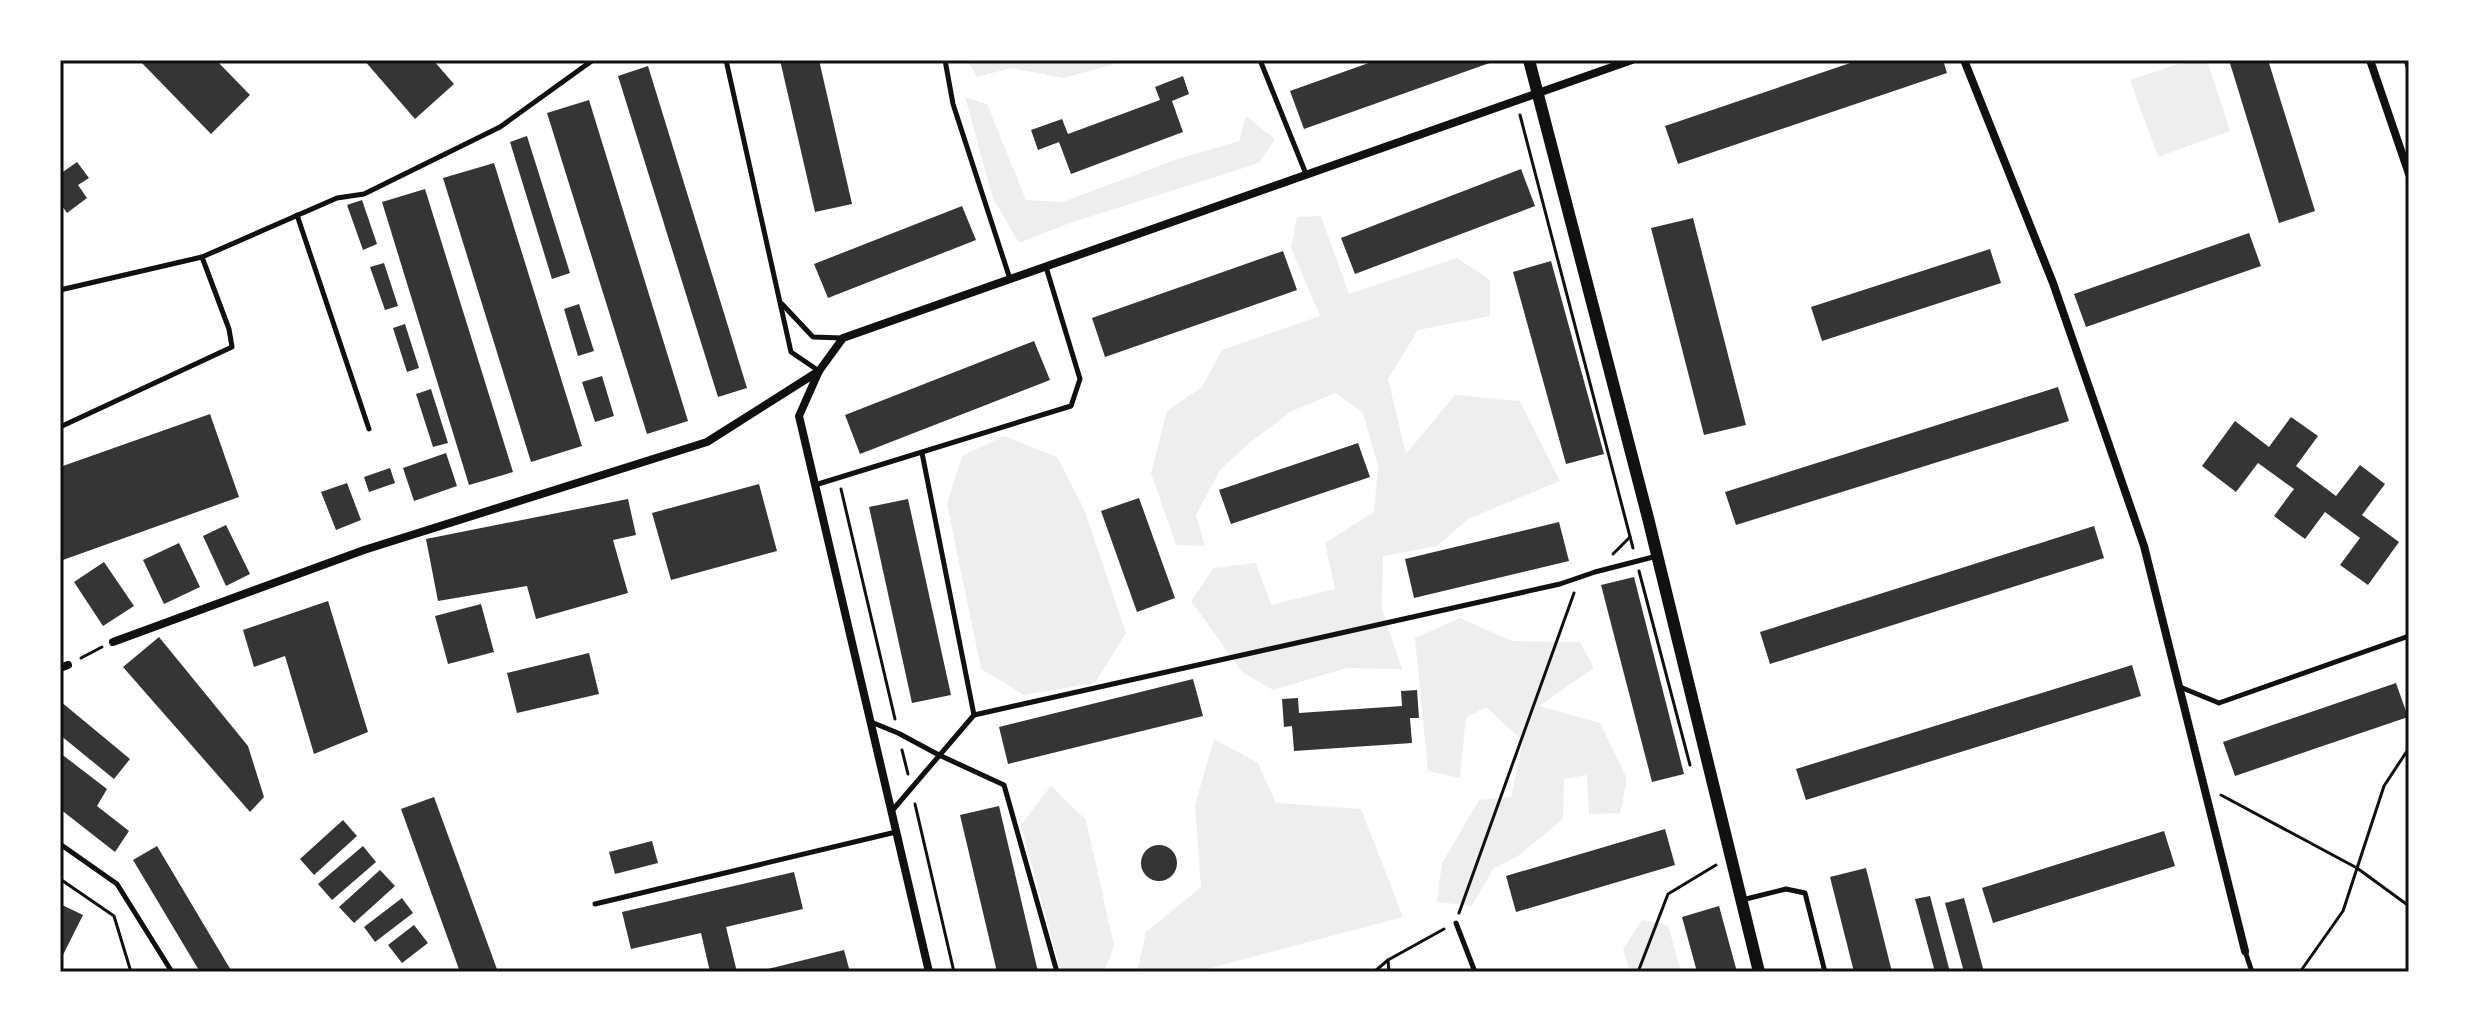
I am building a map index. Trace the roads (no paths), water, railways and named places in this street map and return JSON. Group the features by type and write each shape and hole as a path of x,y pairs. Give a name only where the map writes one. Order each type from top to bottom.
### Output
{"street":[{"path":"1529,60 1657,556 1759,972"},
{"path":"929,972 799,416 819,371 843,338 1632,60"},
{"path":"1964,60 2053,283 2144,546 2245,951"},
{"path":"2370,60 2409,174"},
{"path":"113,642 364,550 707,442 819,371"}],"lane":[{"path":"60,290 202,257 337,198 364,194 500,127 593,60"},
{"path":"726,60 791,352 819,371"},
{"path":"945,60 953,104 1010,279"},
{"path":"1260,60 1306,174"},
{"path":"297,215 369,429"},
{"path":"60,427 232,347 229,329 202,257"},
{"path":"815,485 1071,406 1080,379 1045,266"},
{"path":"779,301 813,337 843,338"},
{"path":"922,453 974,715"},
{"path":"891,812 974,715 1560,584 1657,556"},
{"path":"2179,687 2219,703 2409,636"},
{"path":"871,722 1004,785 1057,972"},
{"path":"595,904 896,832"},
{"path":"60,844 117,884 172,972"},
{"path":"1742,900 1786,889 1805,893 1825,972"},
{"path":"1456,923 1475,972"},
{"path":"2245,951 2252,972"}]}
